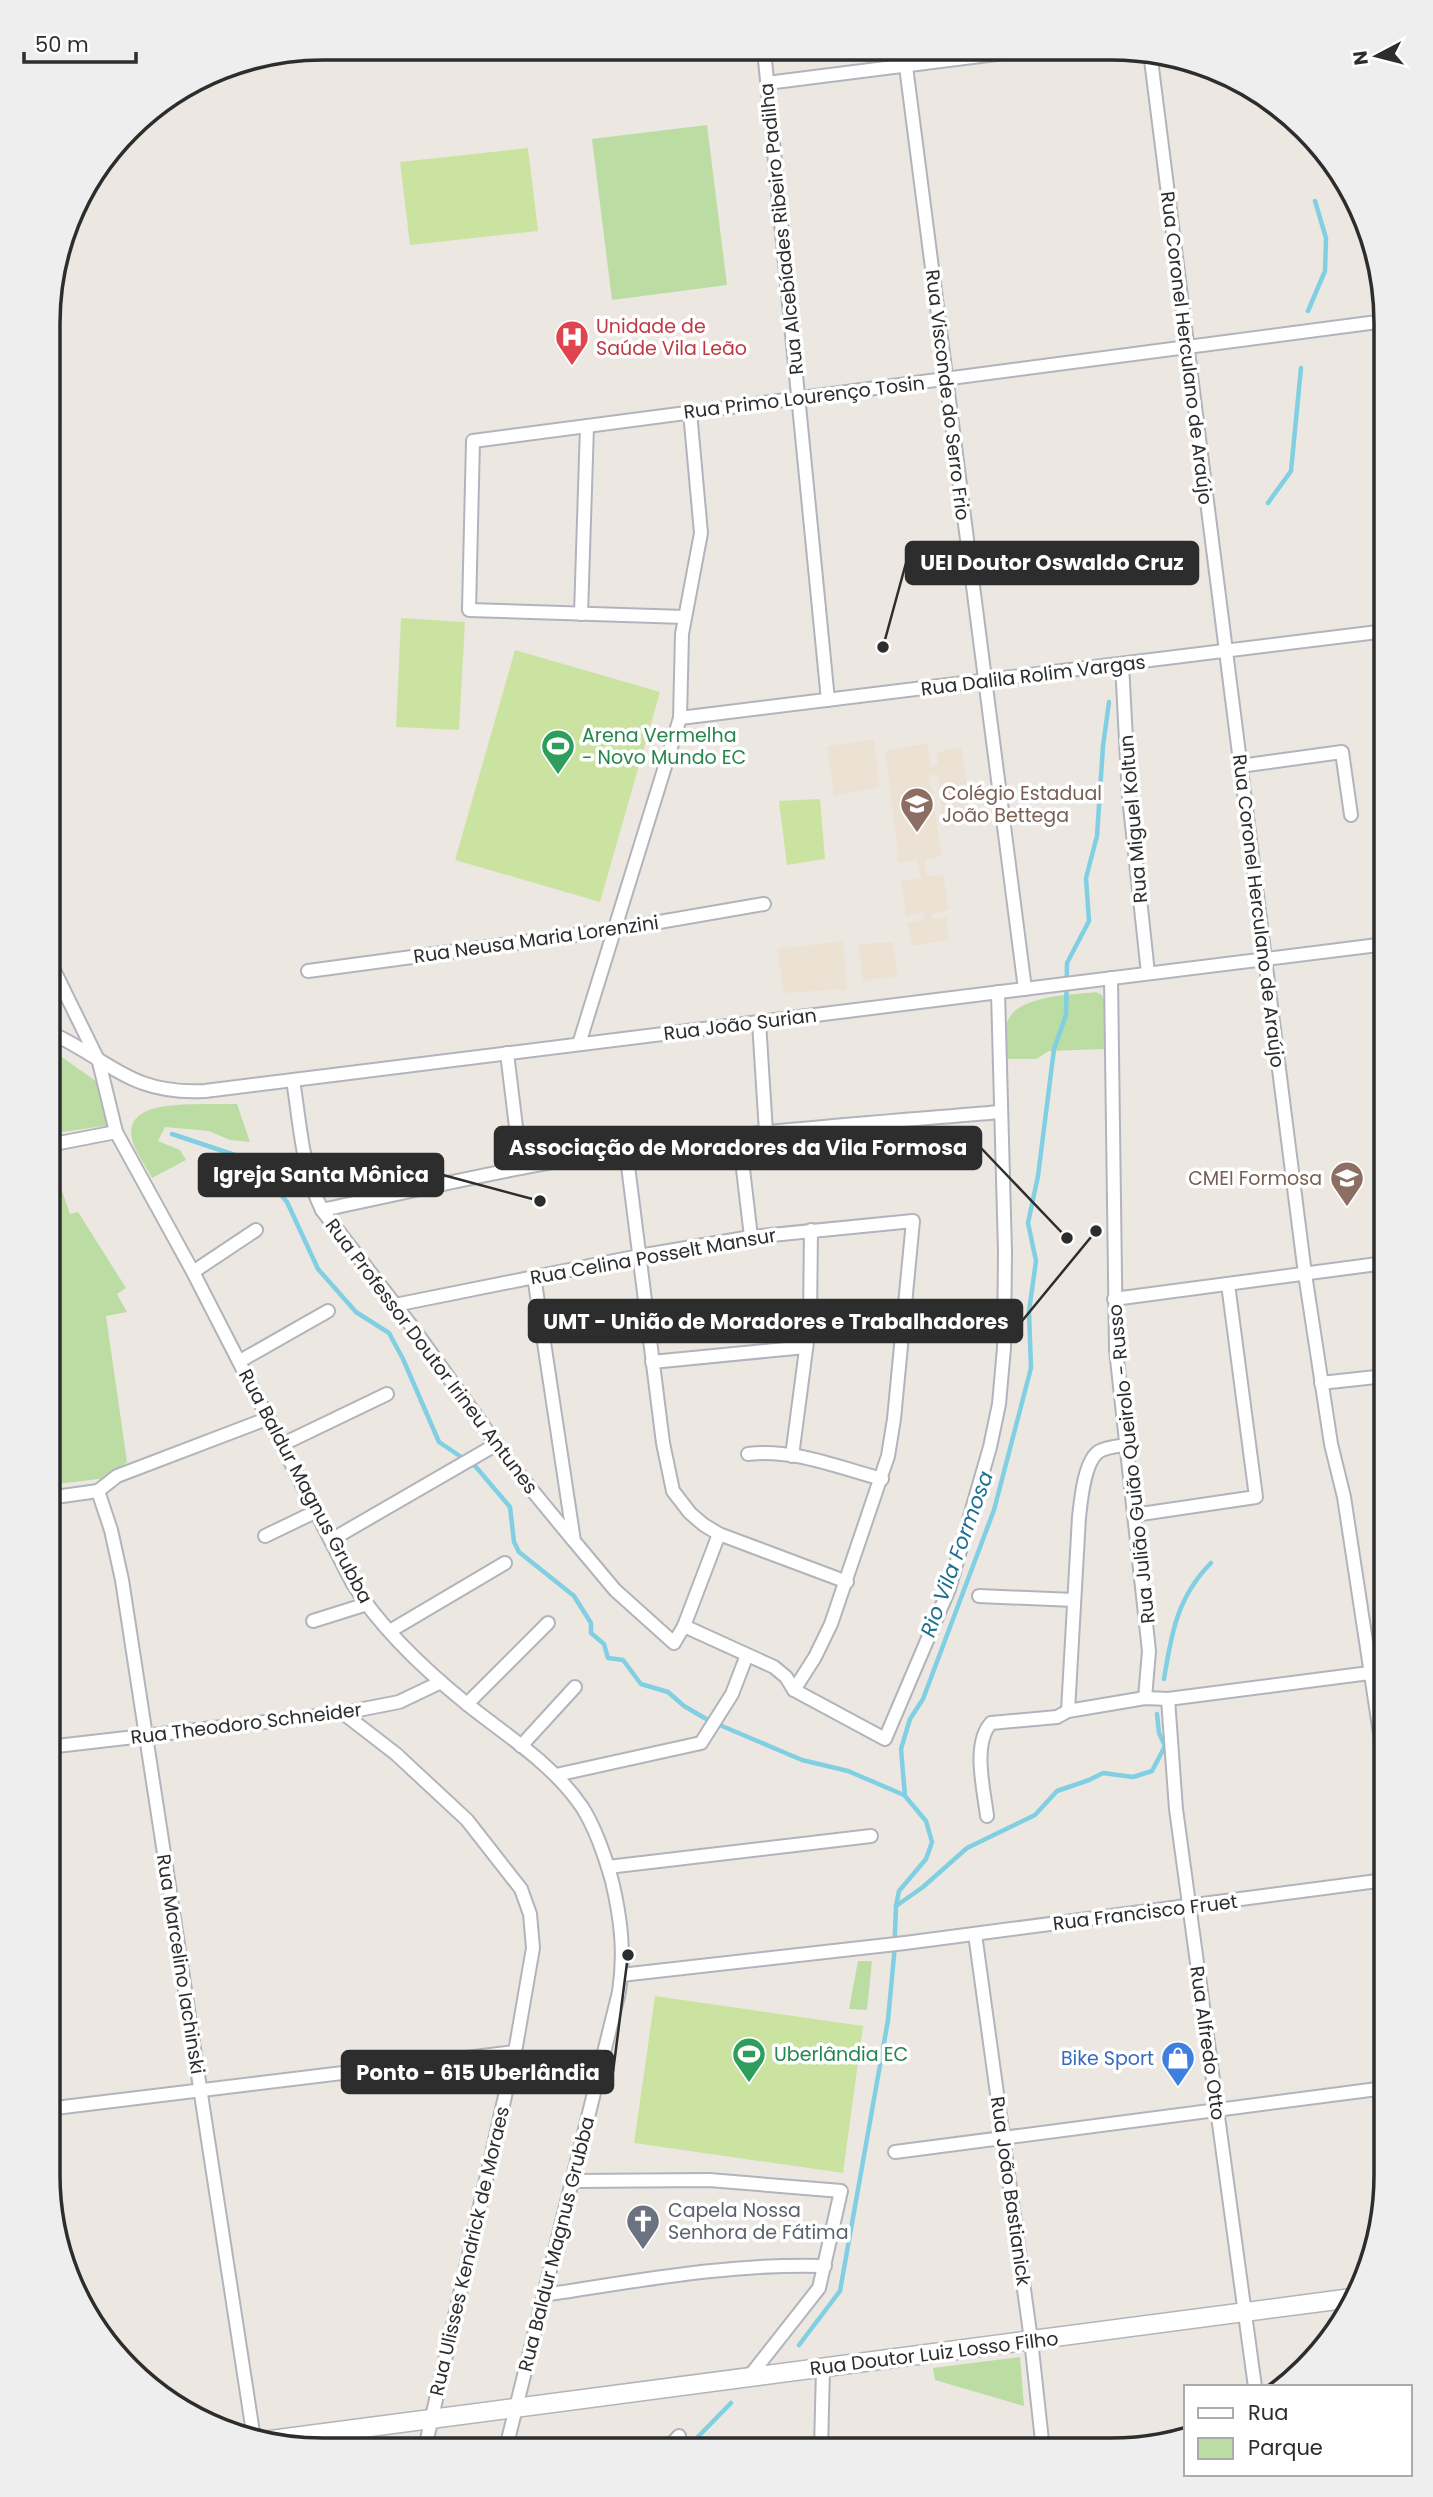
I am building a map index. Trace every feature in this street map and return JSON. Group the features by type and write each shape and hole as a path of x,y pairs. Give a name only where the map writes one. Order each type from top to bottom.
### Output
{"street":[{"name":"Rua Alcebíades Ribeiro Padilha","path":"765,60 828,700"},
{"name":"Rua Visconde do Serro Frio","path":"905,60 1025,989"},
{"path":"767,83 944,60"},
{"name":"Rua Coronel Herculano de Araújo","path":"1151,63 1305,1273 1374,1692"},
{"name":"Rua Primo Lourenço Tosin","path":"581,614 469,610 473,441 1374,322"},
{"path":"579,1044 680,718 685,617 701,533 690,412"},
{"path":"587,426 581,614 685,617"},
{"name":"Rua Dalila Rolim Vargas","path":"680,718 1374,632"},
{"name":"Rua Miguel Koltun","path":"1122,664 1130,808 1149,973"},
{"path":"1240,766 1342,752 1351,815"},
{"name":"Rua Neusa Maria Lorenzini","path":"308,971 613,930 764,904"},
{"name":"Rua João Surian","path":"60,1039 143,1084 183,1092 1374,945"},
{"name":"Rua Julião Guião Queirolo - Russo","path":"1111,978 1116,1350 1150,1657 1157,1698"},
{"name":"Rua Baldur Magnus Grubba","path":"60,982 99,1062 116,1132 240,1361 354,1584 390,1631 441,1682 556,1775 588,1819 608,1867 622,1931 621,1975 610,2030 508,2438"},
{"path":"719,1534 684,1626 780,1671 794,1690 885,1740 949,1589 994,1430 1002,1378 1005,1252 998,992"},
{"path":"759,1022 766,1132"},
{"path":"507,1053 521,1168"},
{"name":"Rua Professor Doutor Irineu Antunes","path":"293,1080 307,1171 322,1210 498,1444 615,1590 674,1643 684,1626"},
{"path":"322,1210 521,1168 626,1150 766,1132 1000,1112"},
{"path":"60,1143 116,1132"},
{"path":"739,1135 751,1237"},
{"path":"626,1150 664,1454 673,1491 690,1513 719,1534 847,1582"},
{"name":"Rua Celina Posselt Mansur","path":"394,1304 751,1237 913,1221 892,1438 882,1479"},
{"path":"193,1272 256,1230"},
{"path":"793,1456 810,1307 811,1230"},
{"path":"1114,1298 1374,1264"},
{"path":"534,1276 574,1541"},
{"path":"1134,1515 1256,1497 1228,1284"},
{"path":"240,1361 328,1311"},
{"path":"652,1362 806,1347"},
{"path":"1321,1383 1374,1377"},
{"path":"283,1444 387,1394"},
{"path":"60,1496 98,1491 117,1476 269,1418"},
{"path":"331,1540 498,1444"},
{"path":"1068,1712 1079,1517 1087,1473 1098,1452 1126,1445"},
{"path":"748,1454 767,1452 793,1456 882,1479 823,1643 794,1690"},
{"name":"Rua Marcelino Iachinski","path":"98,1491 117,1552 252,2428"},
{"path":"265,1536 317,1511"},
{"path":"390,1631 505,1563"},
{"path":"979,1596 1074,1600"},
{"path":"313,1621 367,1604"},
{"path":"467,1704 548,1623"},
{"path":"556,1775 701,1743 732,1694 747,1655"},
{"path":"987,1816 981,1742 987,1727 996,1721 1057,1717 1068,1712 1157,1698 1374,1672"},
{"name":"Rua Theodoro Schneider","path":"60,1746 343,1713 398,1702 441,1682"},
{"path":"521,1745 575,1687"},
{"name":"Rua Alfredo Otto","path":"1157,1698 1176,1809 1255,2385"},
{"name":"Rua Ulisses Kendrick de Moraes","path":"343,1713 396,1754 467,1820 521,1889 530,1914 533,1948 515,2052 427,2438"},
{"path":"608,1867 871,1836"},
{"name":"Rua Francisco Fruet","path":"621,1975 905,1943 1374,1881"},
{"name":"Rua João Bastianick","path":"975,1934 1031,2340 1042,2438"},
{"path":"60,2107 515,2052"},
{"path":"895,2152 1374,2089"},
{"path":"572,2181 728,2181 841,2192 819,2288 749,2377"},
{"path":"544,2295 718,2269 825,2266"},
{"name":"Rua Doutor Luiz Losso Filho","path":"299,2436 1342,2299"},
{"path":"821,2438 823,2368"}],"shaded area":[{"path":"874,739 879,787 834,796 827,746"},
{"name":"Colégio Estadual João Bettega","path":"928,743 930,765 938,765 937,752 961,747 971,810 942,813 938,774 929,776 942,856 925,860 927,876 943,875 949,910 933,913 932,919 947,918 948,940 912,946 907,923 925,919 923,912 906,917 901,882 921,878 917,859 899,863 885,751"},
{"path":"843,941 847,989 784,993 777,949"},
{"path":"893,942 898,976 863,981 858,944"}],"green space":[{"path":"707,125 727,285 612,300 592,139"},
{"path":"528,148 538,231 410,245 400,162"},
{"path":"401,618 465,622 459,730 396,727"},
{"name":"Arena Vermelha - Novo Mundo EC","path":"515,650 660,692 600,902 455,860"},
{"path":"820,799 825,859 787,865 779,801"},
{"path":"1096,992 1102,995 1104,1000 1105,1049 1049,1051 1036,1059 1006,1059 1006,1029 1014,1012 1034,1001"},
{"path":"60,1056 100,1084 110,1125 60,1132"},
{"path":"237,1104 250,1142 230,1140 209,1131 165,1127 158,1141 180,1150 186,1160 152,1178 132,1139 132,1127 137,1118 146,1111 170,1105"},
{"path":"60,1185 70,1214 78,1212 126,1288 117,1294 127,1312 106,1316 127,1462 107,1478 60,1484"},
{"path":"858,1961 872,1961 867,2010 849,2009"},
{"name":"Uberlândia EC","path":"655,1996 863,2026 843,2173 634,2143"},
{"path":"1020,2357 1024,2406 935,2380 933,2368"}],"waterway":[{"name":"Rio Vila Formosa","path":"1308,311 1325,271 1326,238 1315,201"},
{"name":"Rio Vila Formosa","path":"1268,503 1291,471 1301,368"},
{"name":"Rio Vila Formosa","path":"799,2345 840,2291 888,2020 899,1891 926,1859 932,1842 926,1821 905,1796 901,1749 910,1719 923,1699 994,1510 1031,1368 1029,1311 1036,1261 1028,1223 1038,1176 1054,1049 1066,1015 1067,963 1089,921 1086,878 1097,836 1109,702"},
{"path":"172,1134 253,1161 287,1202 318,1269 356,1312 389,1333 439,1442 476,1467 510,1507 514,1542 519,1552 574,1596 591,1623 591,1633 604,1644 608,1658 623,1660 641,1684 668,1692 684,1706 708,1720 802,1760 848,1771 904,1795"},
{"path":"1164,1679 1177,1617 1190,1589 1211,1563"},
{"path":"896,1906 923,1887 967,1848 1035,1815 1057,1791 1103,1773 1133,1777 1152,1771 1165,1746 1159,1733 1157,1714"},
{"name":"Rio Vila Formosa","path":"697,2438 731,2403"}],"place":[{"name":"Unidade de Saúde Vila Leão","path":"572,367"},
{"name":"UEI Doutor Oswaldo Cruz","path":"883,647"},
{"name":"Arena Vermelha - Novo Mundo EC","path":"558,776"},
{"name":"Colégio Estadual João Bettega","path":"917,834"},
{"name":"Igreja Santa Mônica","path":"540,1201"},
{"name":"CMEI Formosa","path":"1347,1208"},
{"name":"UMT - União de Moradores e Trabalhadores","path":"1096,1231"},
{"name":"Associação de Moradores da Vila Formosa","path":"1067,1238"},
{"name":"Ponto - 615 Uberlândia","path":"628,1955"},
{"name":"Uberlândia EC","path":"749,2084"},
{"name":"Bike Sport","path":"1178,2088"},
{"name":"Capela Nossa Senhora de Fátima","path":"643,2251"}]}
